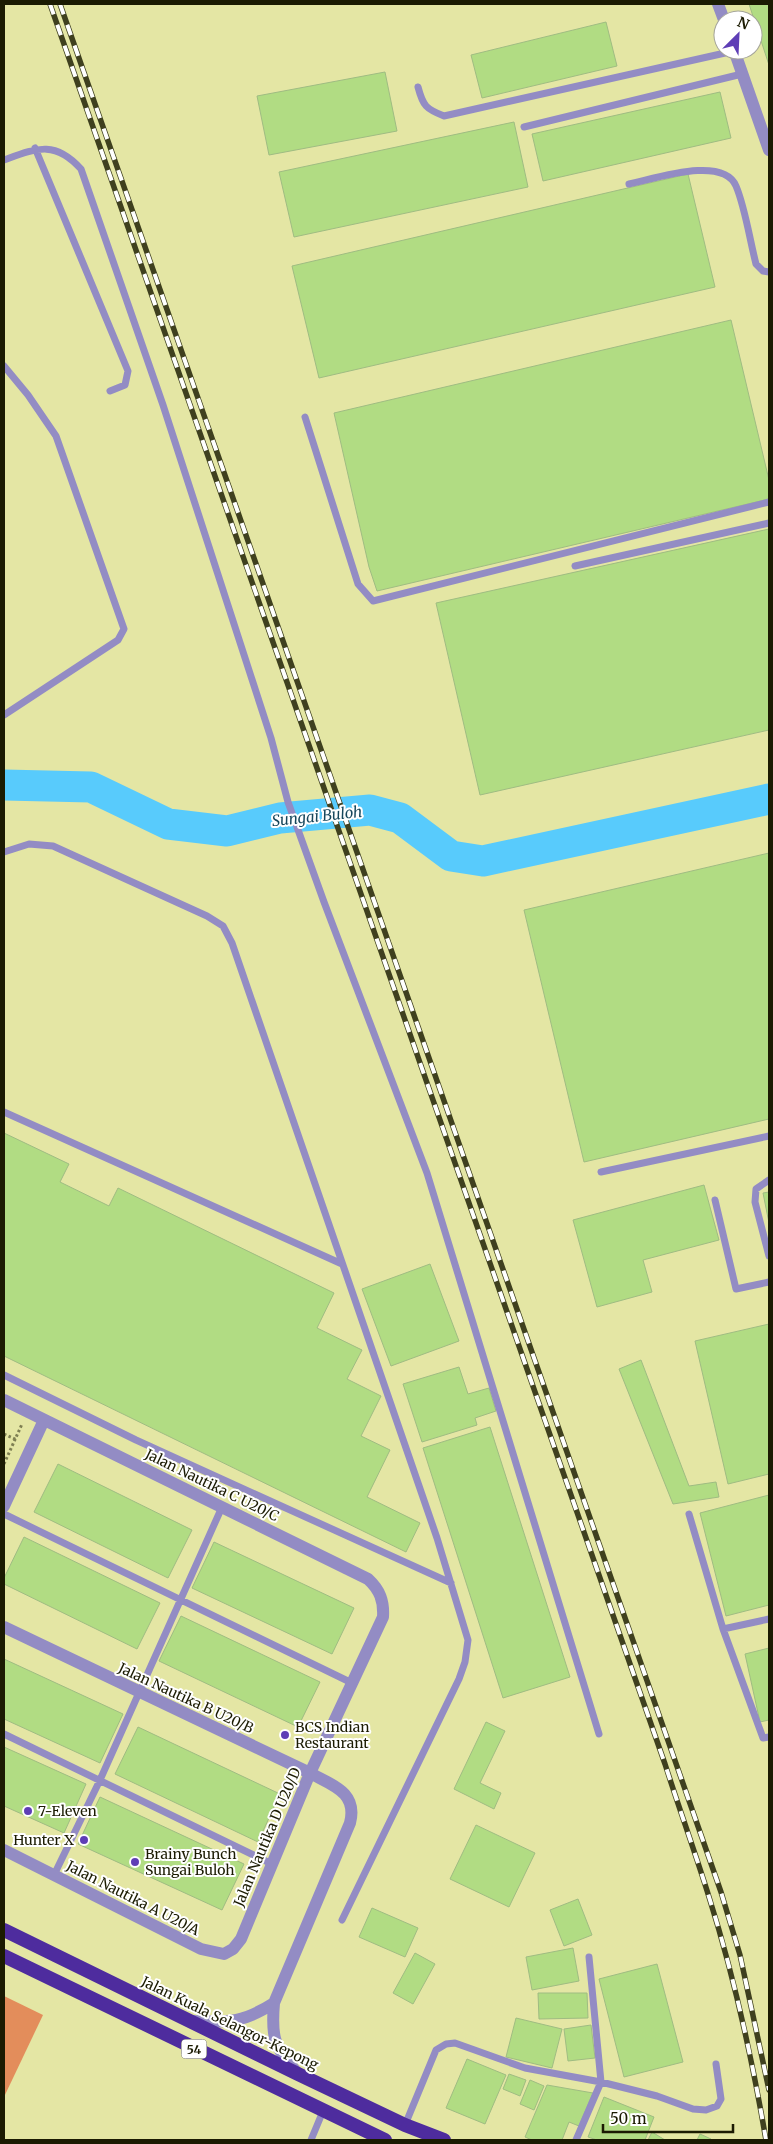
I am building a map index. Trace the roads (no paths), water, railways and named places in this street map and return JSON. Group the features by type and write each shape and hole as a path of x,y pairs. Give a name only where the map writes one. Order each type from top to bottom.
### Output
{"highway":[{"name":"Jalan Kuala Selangor-Kepong","path":"4,1930 298,2074 405,2125 444,2140"},
{"name":"54","path":"4,1956 323,2112 385,2140"}],"street":[{"path":"737,60 769,150"},
{"name":"Jalan Nautika C U20/C","path":"4,1400 368,1579 376,1586 381,1596 384,1606 383,1617"},
{"path":"4,1506 44,1420"},
{"name":"Jalan Nautika D U20/D","path":"224,1954 233,1950 241,1940 310,1773 383,1617"},
{"name":"Jalan Nautika B U20/B","path":"4,1627 310,1773 338,1788 351,1802 353,1812 350,1823 274,2003"},
{"name":"Jalan Nautika A U20/A","path":"4,1850 201,1949 224,1954"},
{"path":"190,2021 240,2021 255,2015 274,2003"},
{"path":"274,2003 272,2023 274,2039 280,2053 298,2074"}],"lane":[{"path":"418,87 422,102 430,110 444,116 713,56"},
{"path":"524,127 742,74"},
{"path":"4,160 36,148 56,150 71,158 81,169 163,405 271,738 288,802 427,1173 599,1734"},
{"path":"36,148 128,371 126,384 110,391"},
{"path":"629,184 703,169 722,172 736,184 756,264 763,271 769,272"},
{"path":"4,366 28,395 56,436 124,629 118,640 4,715"},
{"path":"305,416 358,584 373,601 769,502"},
{"path":"575,566 769,523"},
{"path":"4,852 29,844 53,846 207,916 223,926 232,943 437,1538 468,1640 465,1662 459,1680 342,1920"},
{"path":"4,1112 342,1264"},
{"path":"601,1172 769,1136"},
{"path":"769,1180 756,1189 755,1202 769,1256"},
{"path":"715,1200 736,1289 769,1282"},
{"path":"4,1375 136,1440 451,1583"},
{"path":"54,1874 100,1780 222,1507"},
{"path":"4,1514 352,1683"},
{"path":"689,1514 723,1628 763,1738 769,1737"},
{"path":"723,1628 769,1619"},
{"path":"4,1734 272,1864"},
{"path":"576,2140 602,2082 589,1957"},
{"path":"405,2125 436,2050 446,2044 455,2043 525,2068 602,2082 657,2096 692,2109 706,2110 717,2106 721,2099 716,2064"},
{"path":"311,2140 323,2112"}],"waterway":[{"name":"Sungai Buloh","path":"4,785 91,787 168,824 227,831 280,818 370,810 400,818 451,856 483,861 769,799"}],"railway":[{"path":"50,4 704,1880 734,1987 755,2079 766,2140"},
{"path":"60,4 721,1892 740,1955 769,2090"}],"place":[{"name":"BCS Indian Restaurant","path":"285,1735"},
{"name":"7-Eleven","path":"28,1811"},
{"name":"Hunter X","path":"84,1840"},
{"name":"Brainy Bunch Sungai Buloh","path":"135,1862"}]}
